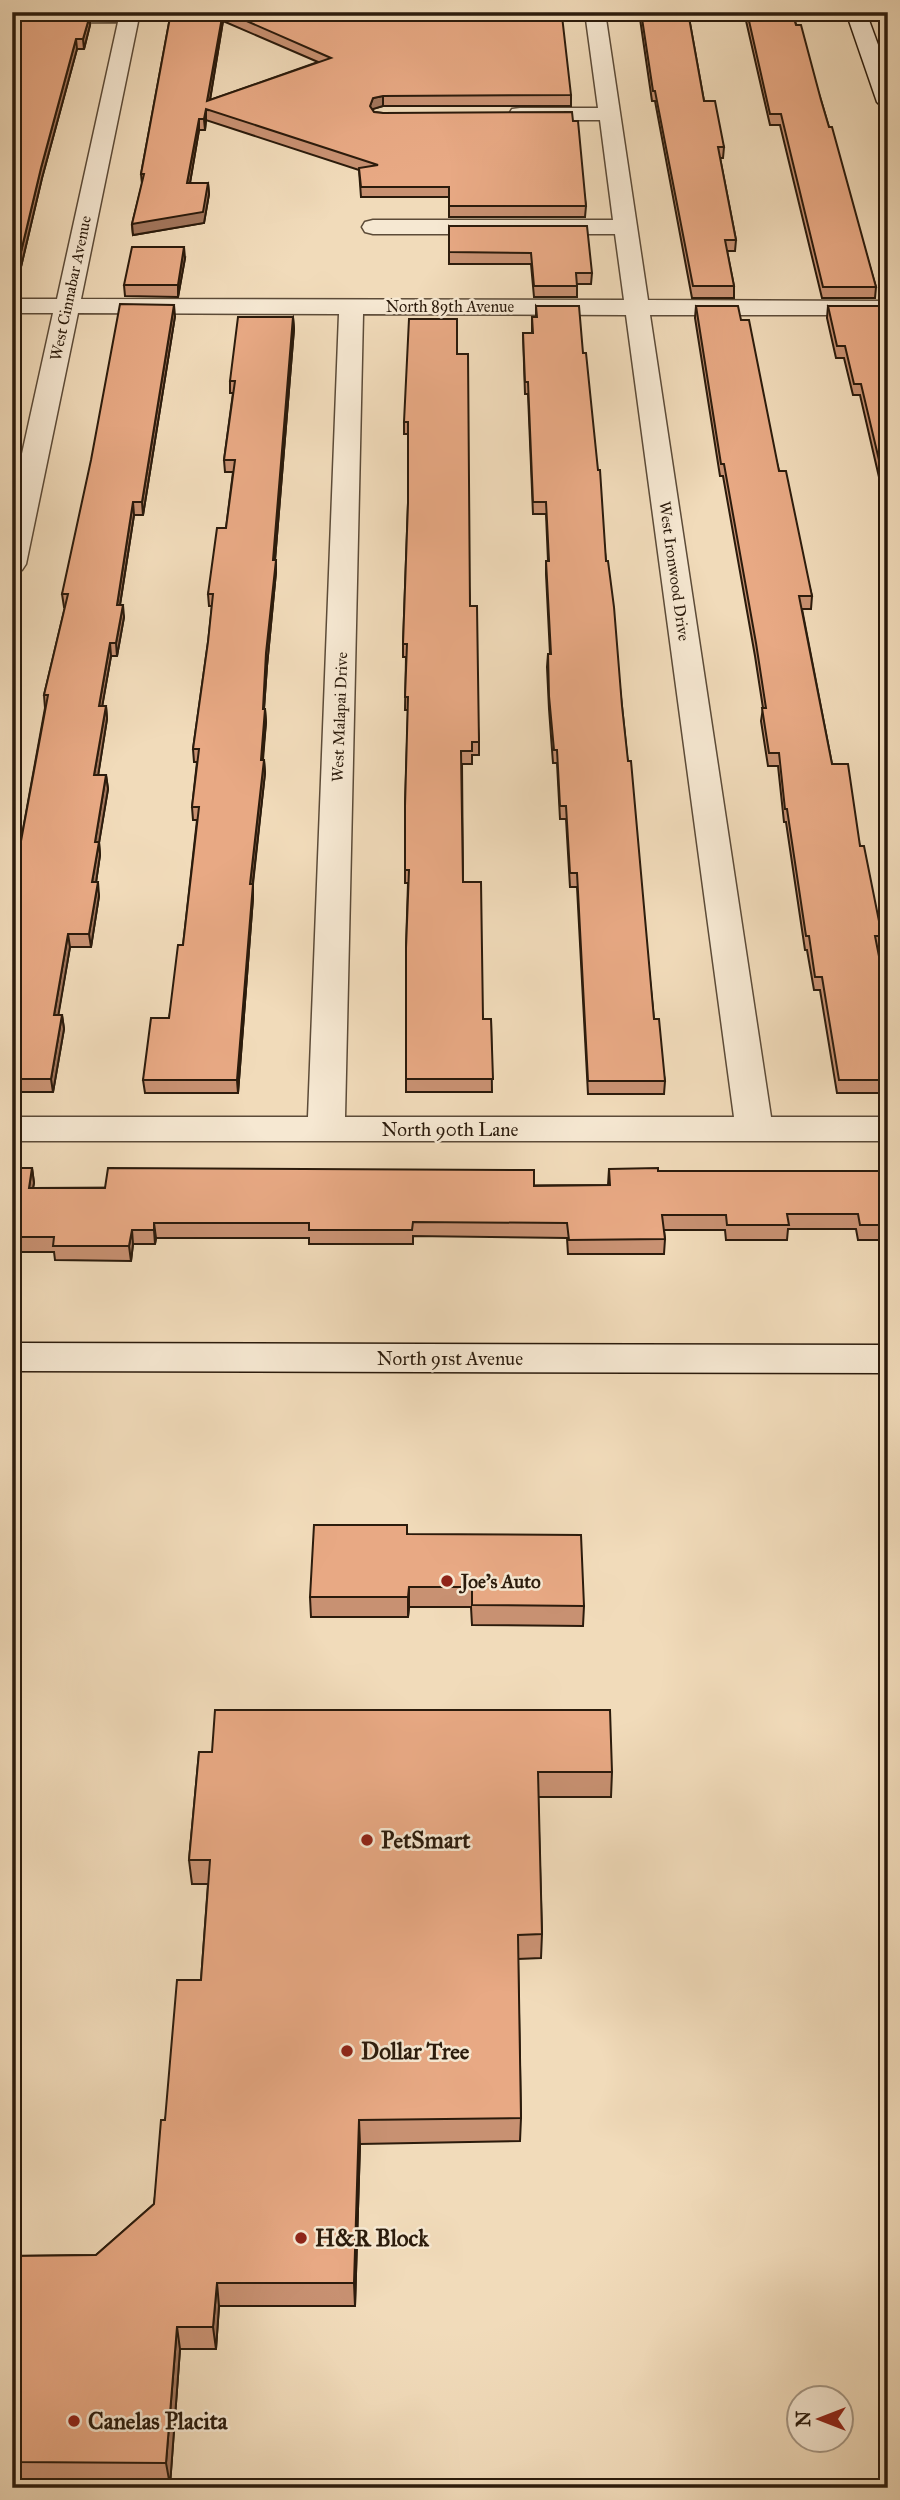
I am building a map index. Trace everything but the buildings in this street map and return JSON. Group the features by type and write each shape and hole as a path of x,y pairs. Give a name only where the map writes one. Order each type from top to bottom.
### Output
{"street":[{"path":"856,12 888,102"},
{"path":"12,17 130,14"},
{"name":"West Cinnabar Avenue","path":"12,564 130,14"},
{"name":"West Ironwood Drive","path":"590,16 609,114 638,307 754,1129"},
{"path":"503,114 609,114"},
{"path":"373,227 625,227"},
{"name":"North 89th Avenue","path":"12,306 888,308"},
{"name":"West Malapai Drive","path":"326,1129 351,306"},
{"name":"North 90th Lane","path":"12,1129 888,1129"},
{"name":"North 91st Avenue","path":"12,1357 888,1359"}],"place":[{"name":"Joe's Auto","path":"447,1581"},
{"name":"PetSmart","path":"367,1840"},
{"name":"Dollar Tree","path":"347,2051"},
{"name":"H&R Block","path":"301,2238"},
{"name":"Canelas Placita","path":"74,2421"}]}
